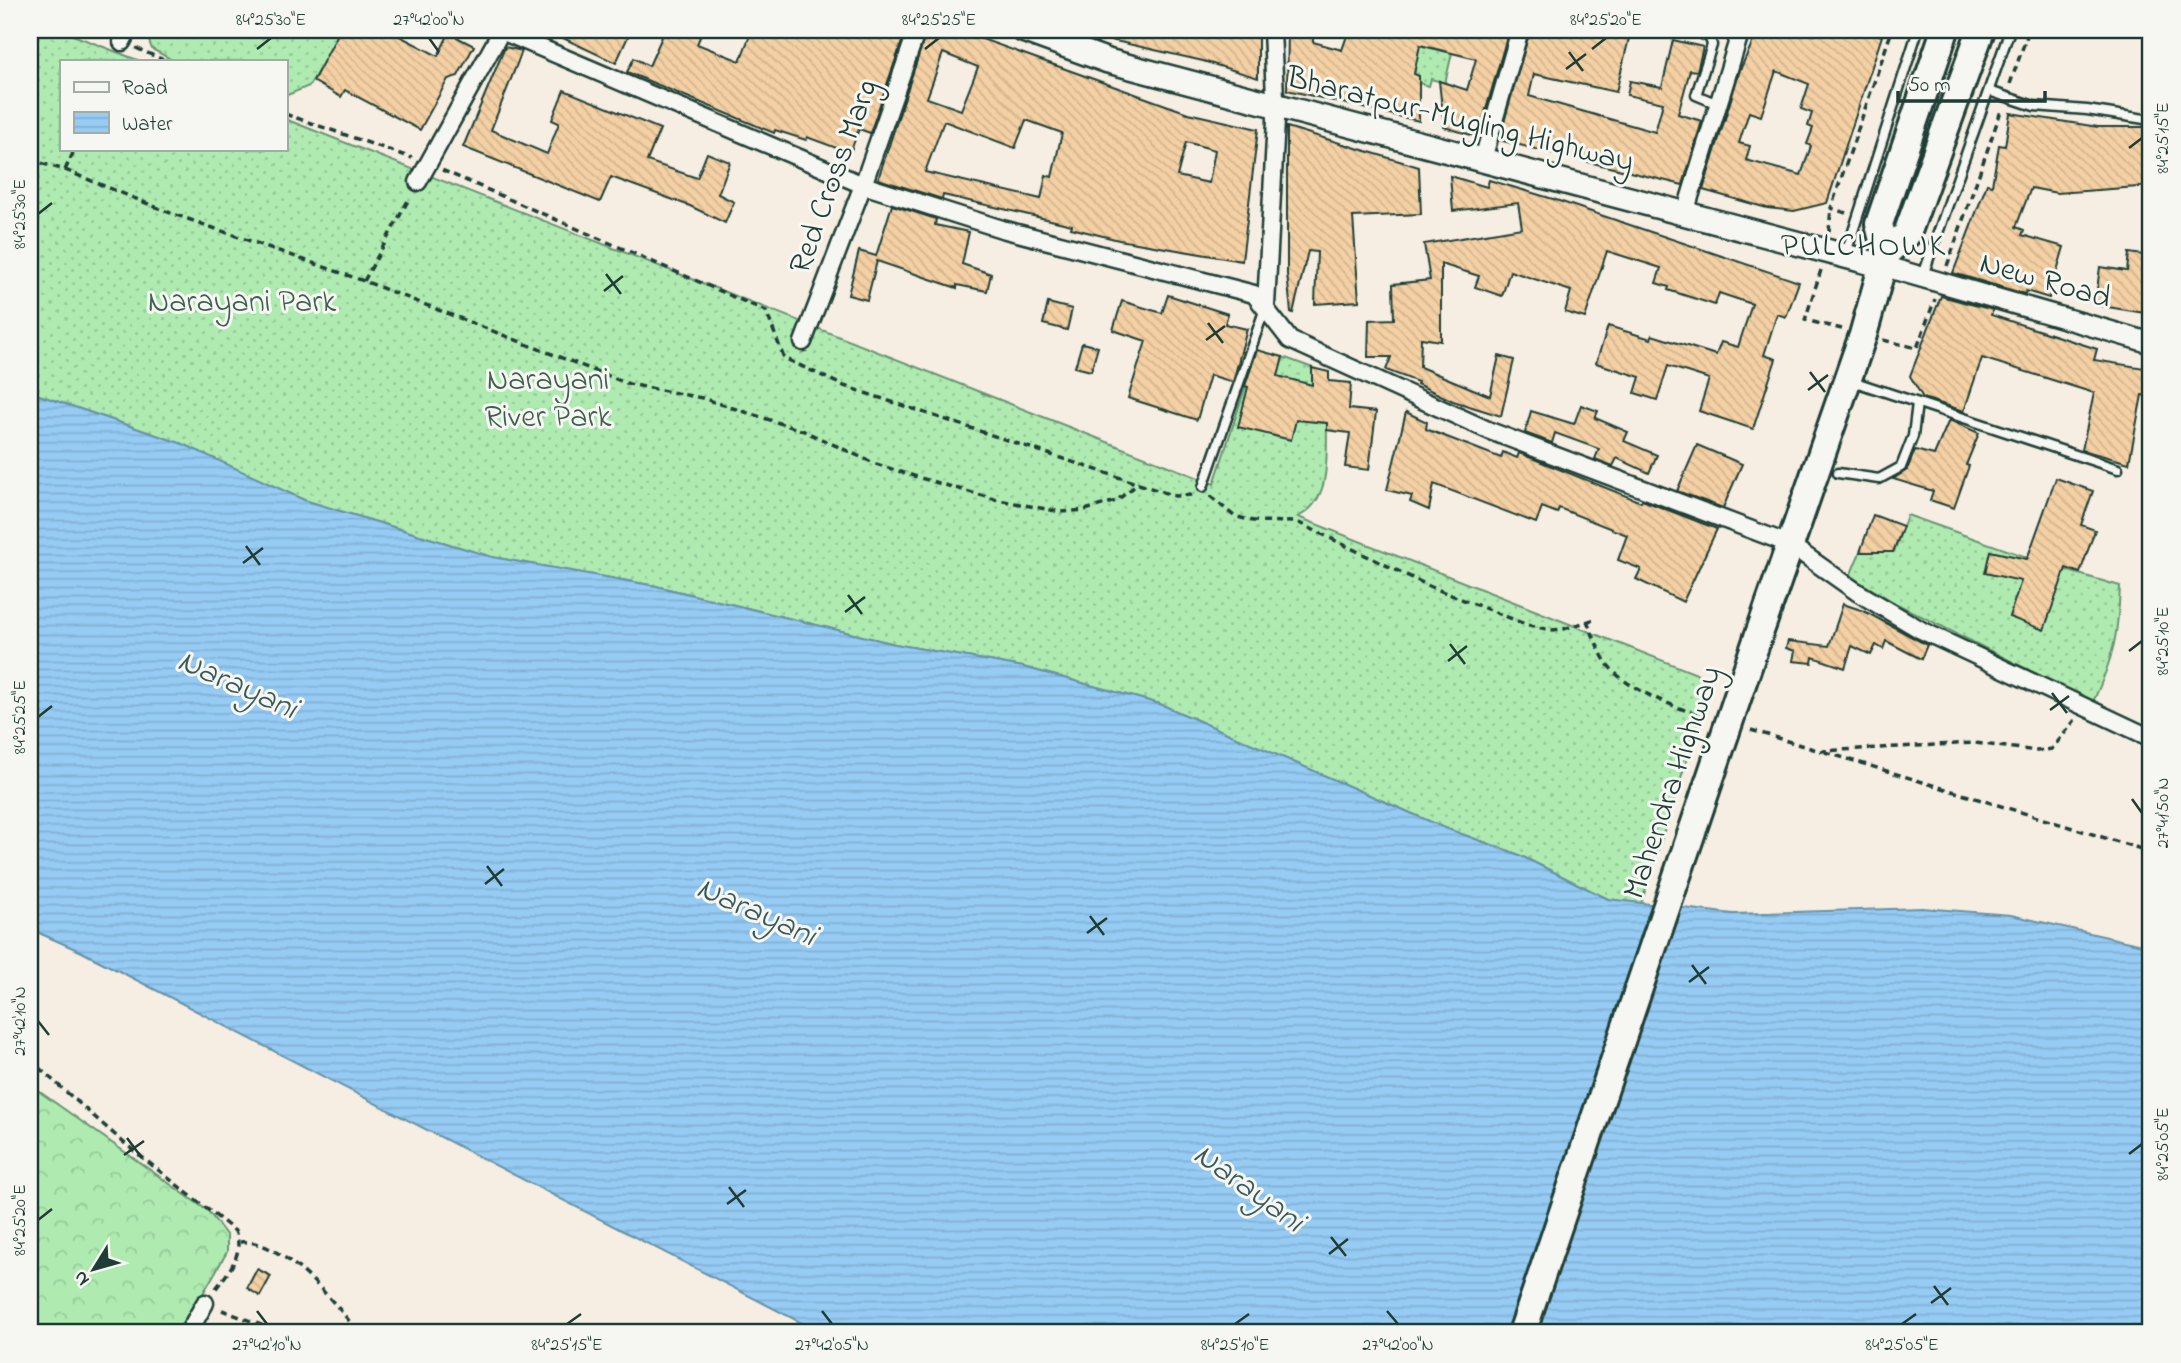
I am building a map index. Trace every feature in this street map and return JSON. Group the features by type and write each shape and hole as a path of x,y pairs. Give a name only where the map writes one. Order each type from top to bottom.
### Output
{"highway":[{"name":"Mahendra Highway","path":"1885,260 1879,224 1945,30"},
{"name":"Mahendra Highway","path":"1522,1333 1847,380 1885,260 1907,234 1981,30"}],"main road":[{"name":"Bharatpur-Mugling Highway","path":"1023,30 1108,61 1276,107 1483,159 1845,256 1885,260"}],"street":[{"path":"418,182 501,30 863,185 1003,229 1254,294 1290,340 1490,431 1789,544 1857,592 1922,630 2151,738"},
{"name":"Red Cross Marg","path":"803,342 863,185 917,30"},
{"path":"1266,306 1276,107 1272,30"},
{"path":"1483,159 1520,30"},
{"path":"1685,212 1741,30"},
{"name":"New Road","path":"1885,260 1922,278 2151,343"},
{"path":"188,1333 205,1303"}],"lane":[{"path":"1695,30 1710,38 1712,45 1696,95 1718,104"},
{"path":"1845,256 1918,30"},
{"path":"1922,278 2010,30"},
{"path":"1989,91 2034,106 2087,110 2151,120"},
{"path":"1203,487 1266,306"},
{"path":"1847,380 2118,469"},
{"path":"1838,472 1879,479 1901,467 1913,436 1917,403"}],"path":[{"path":"287,115 429,164 766,311 784,358 844,386 1175,496 1196,495 1203,487 1217,505 1234,516 1253,521 1297,522 1431,586 1525,624 1550,630 1564,629 1595,619"},
{"path":"65,170 75,150"},
{"path":"30,160 65,170 168,212 364,281 629,384 702,398 803,431 876,464 994,499 1061,512 1085,510 1116,501 1139,484"},
{"path":"364,281 418,182"},
{"path":"1587,621 1606,664 1664,704 1716,720"},
{"path":"1820,751 1975,743 2036,751 2052,749 2085,707"},
{"path":"1742,727 2151,852"},
{"path":"30,1060 123,1142 221,1217 235,1231 240,1242 238,1256 205,1303 282,1333"},
{"path":"240,1242 251,1241 267,1247 299,1270 324,1292 359,1333"}],"green space":[{"name":"Narayani River Park","path":"30,30 60,30 137,60 60,60 60,150 287,150 287,120 1214,484 1246,385 1278,376 1283,357 1313,368 1310,421 1327,423 1325,477 1317,500 1309,510 1298,517 1712,680 1641,904 1608,899 1517,854 1445,828 1160,704 1023,667 895,644 656,586 492,557 304,500 182,444 30,392"},
{"path":"145,30 334,30 341,33 309,86 287,95 287,60 172,60 152,49"},
{"path":"1395,30 1426,30 1422,46 1452,53 1445,83 1431,79 1429,86 1413,81 1415,67 1394,36"},
{"path":"1907,515 2030,558 2009,617 2043,629 2065,570 2120,586 2114,645 2093,702 1897,604 1850,576 1860,552 1894,552"},
{"path":"30,1085 208,1211 227,1236 227,1252 180,1333 30,1333"}],"water":[{"name":"Narayani","path":"30,392 183,444 304,500 492,557 656,586 895,644 1023,667 1160,704 1445,828 1517,854 1608,899 1733,914 1922,908 2011,915 2151,947 2151,1333 821,1333 82,952 30,929"}],"building":[{"path":"340,30 388,30 438,56 449,33 474,46 458,76 448,79 420,130 345,90 341,97 313,81"},
{"path":"546,30 631,30 616,63"},
{"path":"665,30 703,30 697,44 740,61 752,30 906,30 870,133 859,129 850,153 807,137 806,140 775,130 774,133 627,72 634,58 649,66"},
{"path":"927,30 957,30 1188,113 1258,129 1242,261 1119,240 1071,228 1072,225 943,195 942,199 878,179","holes":["943,53 978,67 961,110 927,98","1026,120 1062,133 1052,177 1046,175 1041,199 925,172 944,121 1015,148","1186,142 1215,150 1209,183 1177,176"]},
{"path":"1093,30 1258,30 1258,78 1203,61 1093,36"},
{"path":"1288,30 1313,30 1313,42 1342,50 1349,30 1509,30 1478,137 1444,127 1439,81 1467,90 1476,59 1420,45 1414,74 1419,76 1419,121 1287,90"},
{"path":"1530,30 1631,30 1616,92 1534,74 1529,96 1655,132 1663,103 1627,95 1630,81 1662,87 1673,40 1703,47 1697,71 1690,70 1678,114 1702,121 1683,185 1499,140"},
{"path":"1758,30 1798,30 1815,35 1816,30 1864,30 1882,36 1827,203 1794,211 1767,208 1703,190 1740,70","holes":["1776,71 1809,84 1801,109 1812,113 1808,126 1813,128 1807,144 1811,146 1801,175 1746,160 1750,146 1739,143 1749,112 1761,116"]},
{"path":"505,47 522,51 491,130 547,154 559,123 552,120 564,90 660,129 647,161 697,178 707,153 730,162 718,194 734,202 725,223 690,206 611,177 600,202 463,147"},
{"path":"2010,113 2098,127 2151,127 2151,186 2057,193 2031,188 2016,227 2024,230 2022,235 2064,247 2049,298 2026,291 2025,294 1953,273 1987,184 1992,185 1999,145 2005,146"},
{"path":"1287,127 1419,167 1421,214 1353,217 1359,301 1315,304 1317,252 1308,251 1293,313 1291,312 1287,274"},
{"path":"1450,176 1487,187 1489,180 1553,199 1799,282 1786,317 1777,314 1764,355 1776,359 1753,429 1699,411 1709,379 1668,366 1657,400 1635,393 1640,377 1596,363 1608,326 1651,339 1652,335 1716,355 1721,342 1738,347 1752,304 1719,293 1715,305 1668,290 1669,287 1656,283 1661,268 1607,251 1585,318 1565,312 1571,291 1510,271 1502,296 1475,287 1479,276 1441,264 1441,341 1421,338 1420,367 1490,396 1499,356 1514,360 1501,416 1453,401 1417,384 1418,382 1386,370 1391,357 1368,357 1369,320 1394,319 1393,284 1430,280 1424,244 1522,228 1518,203 1453,211"},
{"path":"892,205 936,219 935,225 969,232 962,264 991,274 987,291 957,285 957,288 877,261 867,300 848,295 859,251 876,256"},
{"path":"2129,253 2151,256 2151,314 2095,305 2100,267 2127,271"},
{"path":"1168,295 1228,314 1225,324 1247,329 1233,382 1210,375 1197,420 1128,398 1146,341 1113,330 1122,301 1162,313"},
{"path":"1941,296 1993,310 1991,315 2097,349 2094,360 2151,369 2151,397 2142,395 2129,463 2082,450 2094,393 1982,358 1964,411 1923,398 1910,376"},
{"path":"1048,303 1072,309 1067,330 1043,324"},
{"path":"1082,343 1098,347 1091,371 1075,367"},
{"path":"1257,350 1283,357 1278,376 1312,385 1312,368 1329,372 1329,381 1351,383 1349,409 1376,412 1369,470 1345,467 1350,433 1327,430 1327,423 1296,420 1291,440 1238,427 1248,387 1245,386"},
{"path":"1581,405 1598,411 1595,418 1628,432 1624,441 1657,455 1649,473 1617,458 1613,466 1595,459 1599,449 1555,433 1552,443 1525,433 1531,411 1574,424"},
{"path":"1406,412 1427,422 1426,429 1501,458 1503,452 1517,458 1519,453 1717,529 1683,602 1636,579 1641,569 1618,560 1627,535 1559,508 1557,513 1542,507 1536,523 1434,484 1429,510 1410,502 1412,496 1387,490"},
{"path":"1949,420 1979,433 1966,465 1969,466 1954,508 1930,500 1933,491 1893,479 1907,470 1915,450 1934,455"},
{"path":"1697,445 1742,464 1723,508 1677,491"},
{"path":"2056,478 2093,491 2081,525 2095,530 2080,573 2066,568 2044,630 2009,617 2021,581 1985,573 1990,551 2027,559"},
{"path":"1873,515 1903,526 1893,552 1860,552"},
{"path":"1843,604 1864,611 1927,645 1921,659 1886,641 1883,649 1876,645 1871,655 1852,646 1845,668 1813,657 1812,663 1793,661 1795,651 1786,648 1788,641 1829,646"},
{"path":"257,1269 271,1276 260,1296 247,1288"}],"district":[{"name":"PULCHOWK","path":"1864,247"}],"park label":[{"name":"Narayani Park","path":"242,303"}]}
